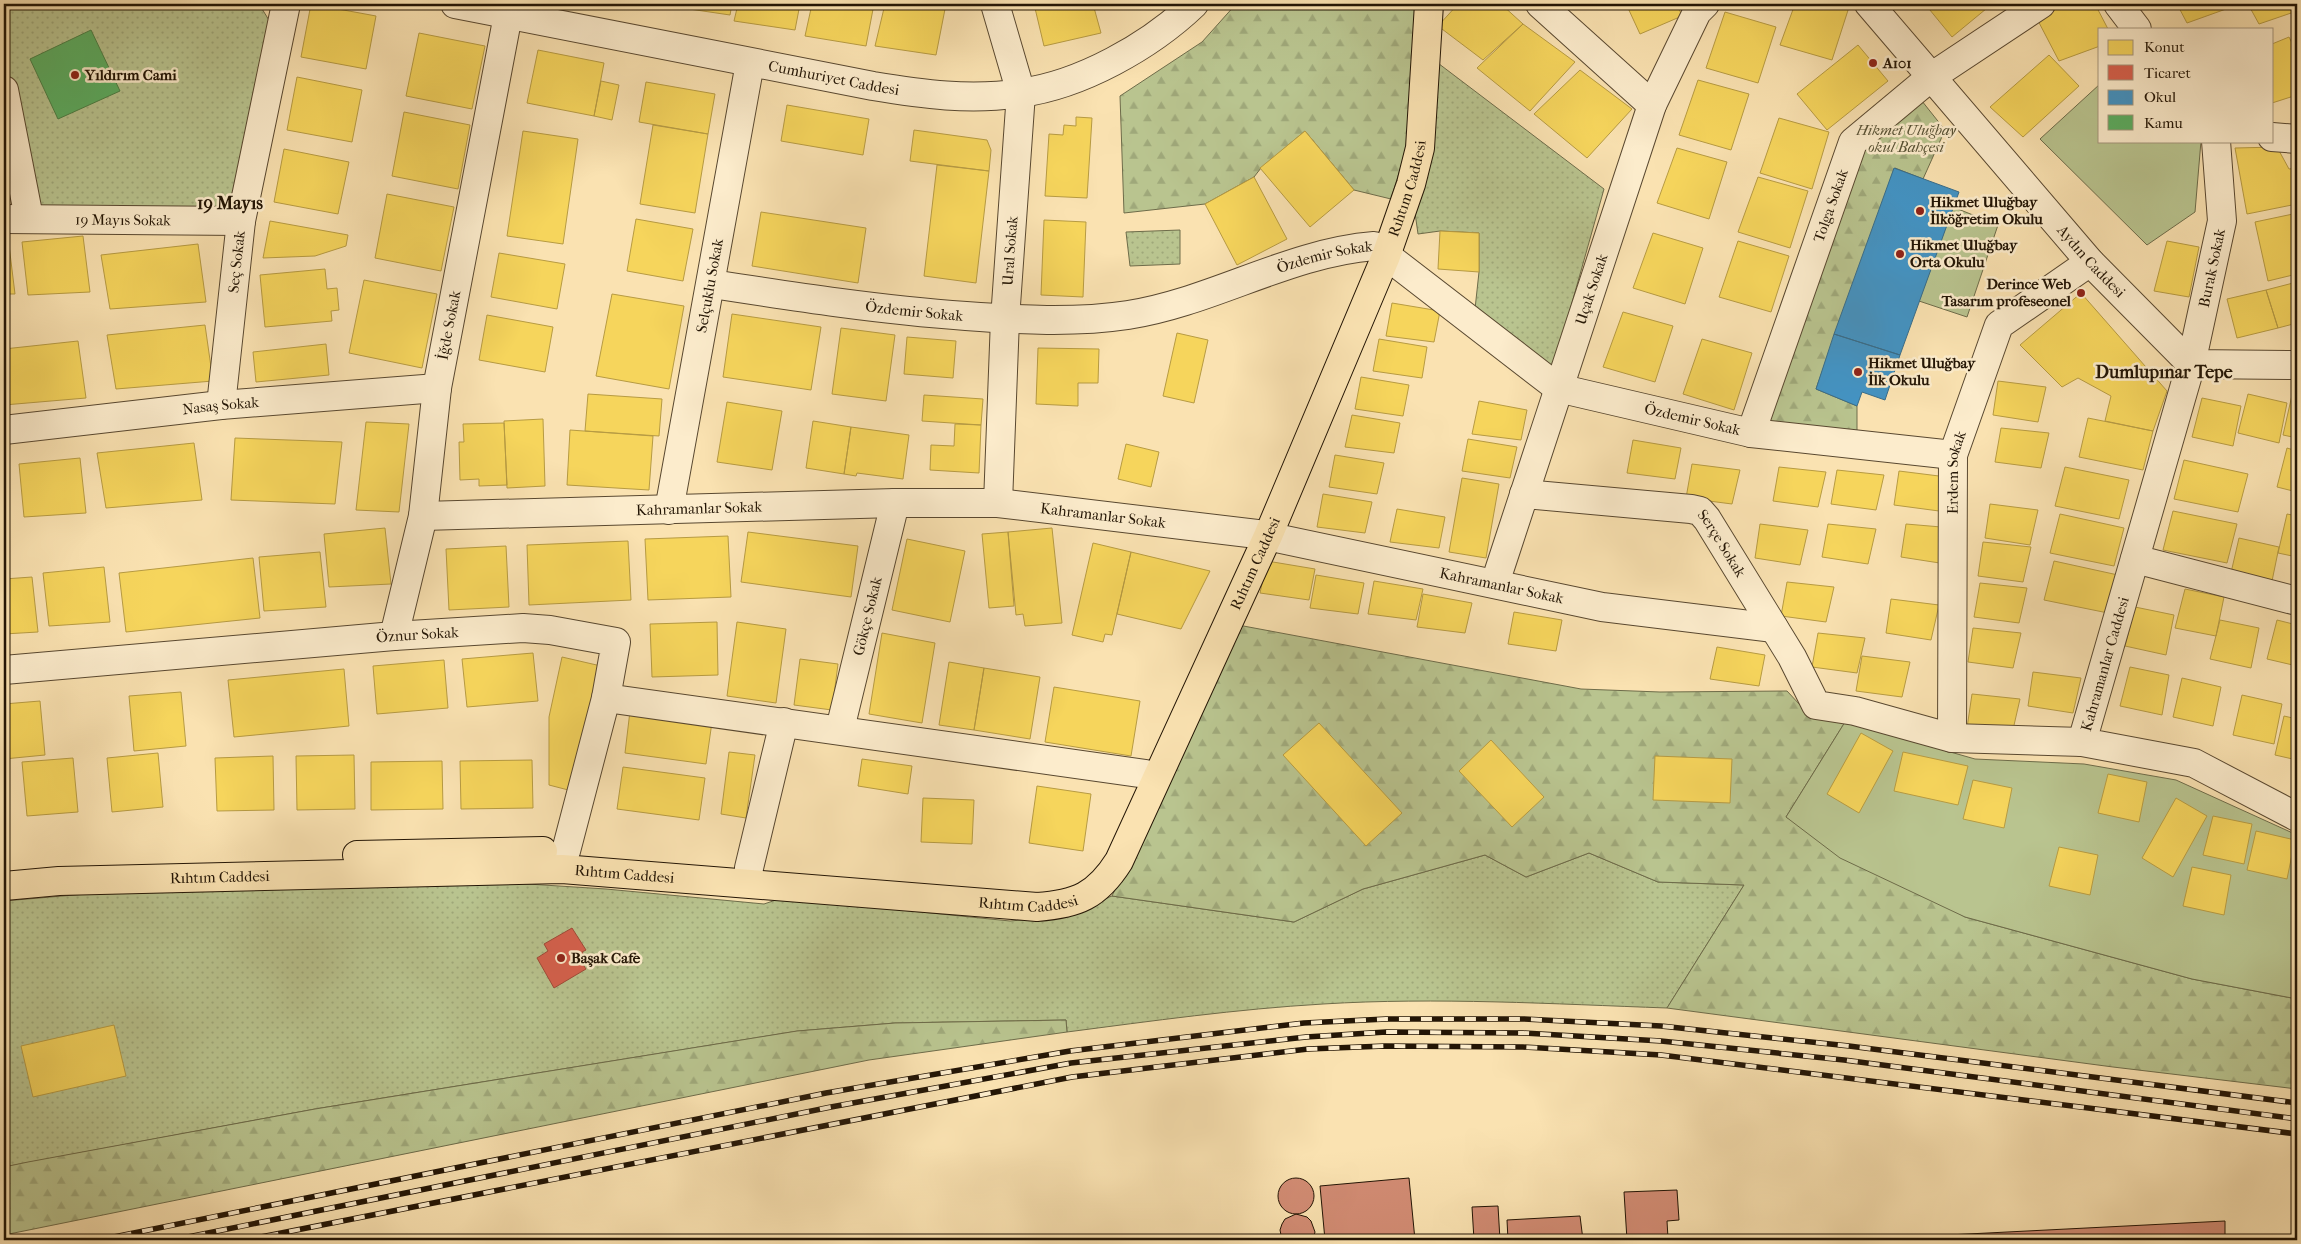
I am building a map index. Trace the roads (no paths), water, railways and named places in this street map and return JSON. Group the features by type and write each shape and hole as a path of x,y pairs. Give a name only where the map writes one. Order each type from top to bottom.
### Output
{"main road":[{"name":"Rıhtım Caddesi","path":"1380,251 1405,153 1410,121 1416,4"},
{"name":"Rıhtım Caddesi","path":"4,886 59,881 562,869 1021,906 1058,905 1079,899 1096,889 1107,880 1119,861 1262,535 1328,366 1412,184 1420,148 1429,4"},
{"name":"Rıhtım Caddesi","path":"4,868 183,860 475,851 566,851 1002,888 1036,889 1060,887 1085,879 1100,870 1110,855 1146,774 1262,535"}],"street":[{"name":"Seç Sokak","path":"221,405 241,222 286,4"},
{"name":"Cumhuriyet Caddesi","path":"455,4 750,63 925,95 971,96 1021,93 1085,74 1121,57 1147,41 1194,4"},
{"name":"Ural Sokak","path":"995,4 1021,93 1005,319 998,503"},
{"path":"1540,4 1652,106"},
{"name":"Aydın Caddesi","path":"1869,4 2090,262 2191,364"},
{"name":"Tolga Sokak","path":"1751,433 1852,142 1931,78 2041,4"},
{"path":"2118,4 2136,28"},
{"name":"Uçak Sokak","path":"1495,583 1652,106 1698,7"},
{"name":"İğde Sokak","path":"394,636 423,516 437,388 508,15"},
{"name":"Selçuklu Sokak","path":"669,510 712,284 750,63"},
{"path":"4,90 16,218"},
{"path":"2274,137 2297,139"},
{"name":"Burak Sokak","path":"2191,364 2222,221 2216,142"},
{"name":"19 Mayıs Sokak","path":"16,218 241,222"},
{"name":"Özdemir Sokak","path":"712,284 890,310 1005,319 1091,320 1129,315 1213,292 1310,258 1342,250 1380,251 1558,388 1751,433 1954,456"},
{"name":"Erdem Sokak","path":"1952,738 1954,456 1999,325 2090,262"},
{"path":"2191,364 2297,364"},
{"name":"Kahramanlar Caddesi","path":"2191,364 2082,742 2194,763 2297,817"},
{"name":"Nasaş Sokak","path":"4,430 221,405 437,388"},
{"name":"Serçe Sokak","path":"1524,494 1691,509 1700,512 1707,519 1774,628 1816,705 1865,714 1952,738"},
{"name":"Kahramanlar Sokak","path":"423,516 895,503 998,503 1262,535 1602,607 1774,628"},
{"name":"Gökçe Sokak","path":"840,730 895,503"},
{"path":"2135,559 2297,601"},
{"name":"Öznur Sokak","path":"4,670 394,636 523,628 550,630 616,642 606,698 566,851"},
{"path":"606,698 1146,774"},
{"path":"749,868 784,722"},
{"path":"1952,738 2082,742"}],"railway":[{"path":"99,1240 826,1093 1070,1051 1304,1023 1386,1019 1524,1019 1661,1026 1849,1046 2297,1103"},
{"path":"173,1240 831,1107 1071,1063 1306,1037 1386,1032 1523,1033 1661,1041 1844,1060 2297,1119"},
{"path":"246,1240 1072,1077 1308,1049 1385,1046 1523,1047 1661,1055 2297,1134"}],"place":[{"name":"A101","path":"1873,63"},
{"name":"Yıldırım Cami","path":"75,75"},
{"name":"Hikmet Uluğbay İlköğretim Okulu","path":"1920,211"},
{"name":"Hikmet Uluğbay Orta Okulu","path":"1900,254"},
{"name":"Derince Web Tasarım profeseonel","path":"2081,293"},
{"name":"Hikmet Uluğbay İlk Okulu","path":"1858,372"},
{"name":"Başak Cafe","path":"561,958"}],"district":[{"name":"19 Mayıs","path":"230,203"},
{"name":"Dumlupınar Tepe","path":"2164,372"}],"park label":[{"name":"Hikmet Uluğbay okul Bahçesi","path":"1906,138"}]}
